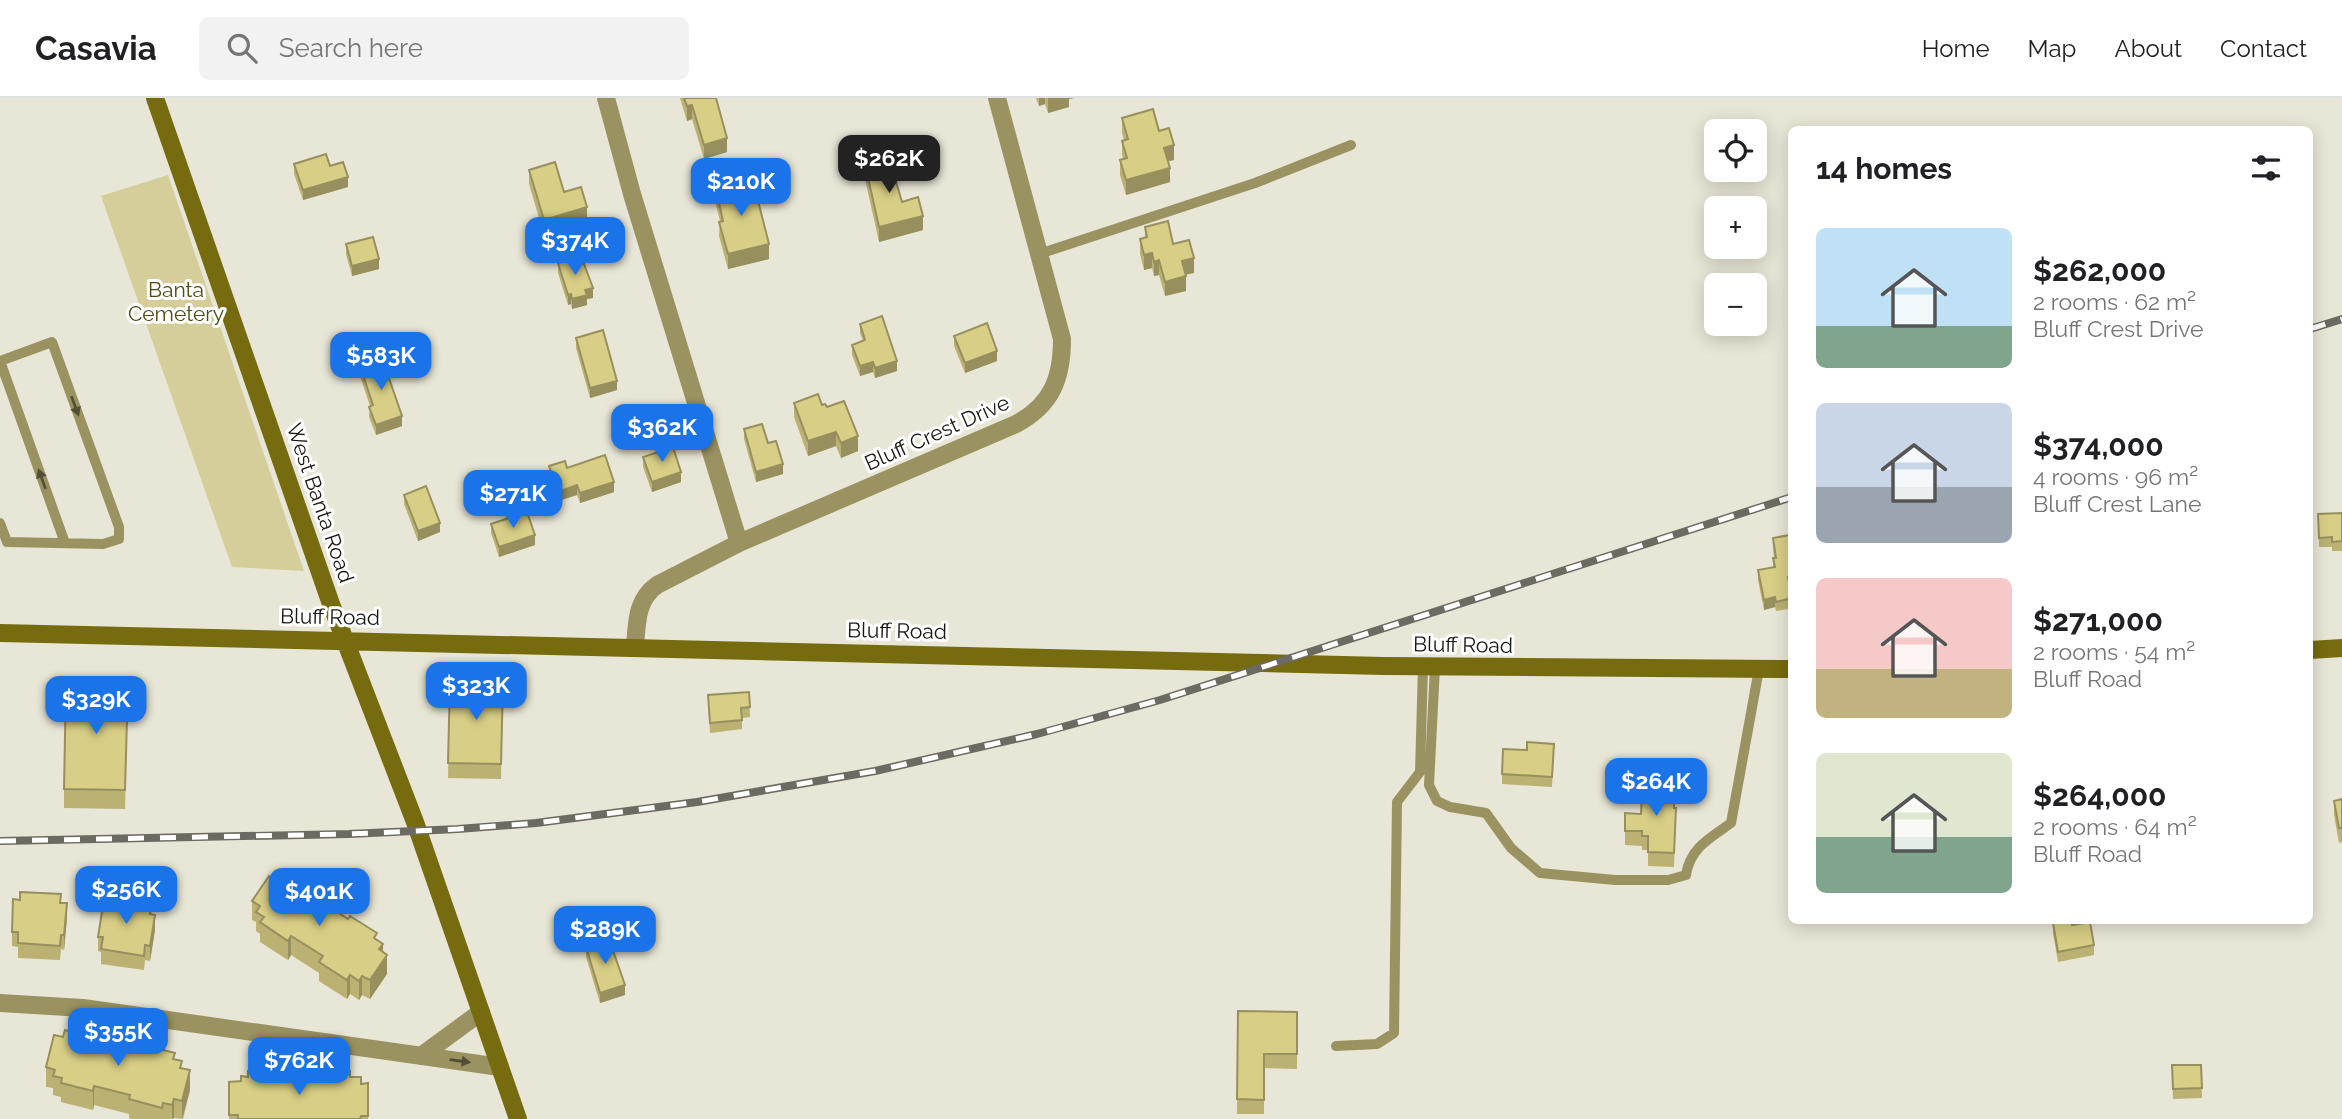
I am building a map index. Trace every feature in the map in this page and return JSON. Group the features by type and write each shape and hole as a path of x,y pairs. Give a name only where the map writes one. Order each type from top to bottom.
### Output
{"main road":[{"name":"West Banta Road","path":"155,98 331,604 415,822 518,1119"},
{"name":"Bluff Road","path":"0,633 1429,667 1788,669"},
{"path":"2313,650 2342,648"}],"street":[{"path":"606,98 632,194 739,543"},
{"name":"Bluff Crest Drive","path":"635,647 639,609 648,592 739,543 1016,424 1038,409 1055,385 1062,367 1062,339 997,98"},
{"path":"0,1003 83,1008 499,1067"},
{"path":"421,1056 481,1012"}],"lane":[{"path":"1039,254 1255,183 1351,145"},
{"path":"0,523 7,542 103,544 119,539 119,527 52,342 0,361 65,543"},
{"path":"1429,667 1429,785 1437,801 1450,807 1486,813 1511,848 1540,873 1615,880 1668,880 1686,875 1688,860 1704,842 1731,823 1759,670"},
{"path":"1336,1046 1377,1044 1394,1033 1397,802 1420,772 1429,667"}],"green space":[{"name":"Banta Cemetery","path":"168,175 304,571 232,567 101,196"}],"building":[{"path":"684,98 716,98 727,138 704,145 692,105 687,106"},
{"path":"1153,109 1159,131 1169,128 1174,145 1164,148 1170,168 1126,180 1120,160 1127,158 1122,141 1128,139 1122,118"},
{"path":"326,154 330,166 343,162 348,177 303,190 294,164"},
{"path":"889,158 902,202 918,197 923,216 879,227 865,164"},
{"path":"555,162 564,192 581,187 587,207 544,220 529,170"},
{"path":"753,181 769,244 728,254 719,222 723,221 716,190"},
{"path":"1168,221 1173,244 1189,240 1194,258 1182,261 1186,276 1165,282 1159,260 1154,262 1152,253 1144,255 1140,239 1147,237 1145,227"},
{"path":"373,237 379,259 352,266 346,244"},
{"path":"581,256 593,288 585,290 587,295 572,299 571,294 568,295 558,263"},
{"path":"882,316 897,361 875,368 873,362 860,366 852,345 865,340 860,324"},
{"path":"987,323 997,351 965,363 954,336"},
{"path":"603,330 617,381 590,388 576,338"},
{"path":"382,358 402,416 376,425 369,407 373,405 360,366"},
{"path":"818,394 822,405 827,407 844,401 858,436 841,443 836,432 808,441 794,403"},
{"path":"762,424 768,443 776,441 783,464 756,472 744,429"},
{"path":"673,447 681,472 652,482 643,457"},
{"path":"605,455 614,482 580,493 577,485 558,492 549,466 565,461 567,468"},
{"path":"426,486 440,523 418,531 404,495"},
{"path":"527,512 535,535 499,547 491,524"},
{"path":"2342,513 2342,541 2332,542 2332,537 2319,538 2318,514"},
{"path":"1788,535 1788,599 1776,602 1775,597 1764,600 1758,570 1775,567 1773,538"},
{"path":"450,680 503,681 501,764 448,763"},
{"path":"66,683 128,684 125,790 64,789"},
{"path":"749,692 750,707 741,708 742,720 710,723 708,695"},
{"path":"1527,742 1554,744 1552,777 1502,774 1503,749 1527,750"},
{"path":"1647,781 1669,781 1669,794 1674,794 1674,853 1648,852 1648,836 1642,836 1642,831 1625,831 1625,813 1641,814 1642,792 1646,793"},
{"path":"2342,799 2342,828 2339,828 2334,801"},
{"path":"280,875 289,881 292,876 321,895 318,899 348,919 350,916 377,933 374,938 383,944 379,949 387,955 370,980 362,976 359,981 350,975 347,980 319,962 323,956 291,936 288,941 260,922 264,917 256,912 260,906 252,901 269,876 277,881"},
{"path":"20,892 61,894 60,903 67,903 64,935 61,935 60,946 18,943 18,932 12,932 13,899 20,900"},
{"path":"109,897 152,904 150,914 155,915 150,946 145,945 144,956 101,949 103,937 98,937 103,905 108,906"},
{"path":"2053,924 2090,924 2094,945 2058,952"},
{"path":"609,939 625,985 600,993 586,947"},
{"path":"1238,1011 1297,1012 1297,1054 1264,1054 1264,1100 1237,1099"},
{"path":"77,1029 106,1037 105,1040 175,1053 173,1059 182,1061 180,1068 190,1070 182,1101 174,1099 172,1105 163,1103 162,1108 129,1099 130,1095 94,1086 93,1091 61,1083 62,1078 53,1076 55,1070 46,1067 54,1035 63,1037 65,1030 75,1033"},
{"path":"2172,1065 2201,1065 2202,1088 2173,1089"},
{"path":"248,1071 280,1071 280,1077 317,1076 317,1071 350,1071 350,1077 361,1077 361,1084 368,1083 368,1116 361,1116 360,1119 238,1119 238,1115 229,1115 229,1082 241,1081 241,1076 248,1077"}],"railway":[{"path":"2313,328 2342,319"},
{"path":"0,841 349,834 536,823 697,802 875,771 1037,734 1160,700 1788,498"}]}
